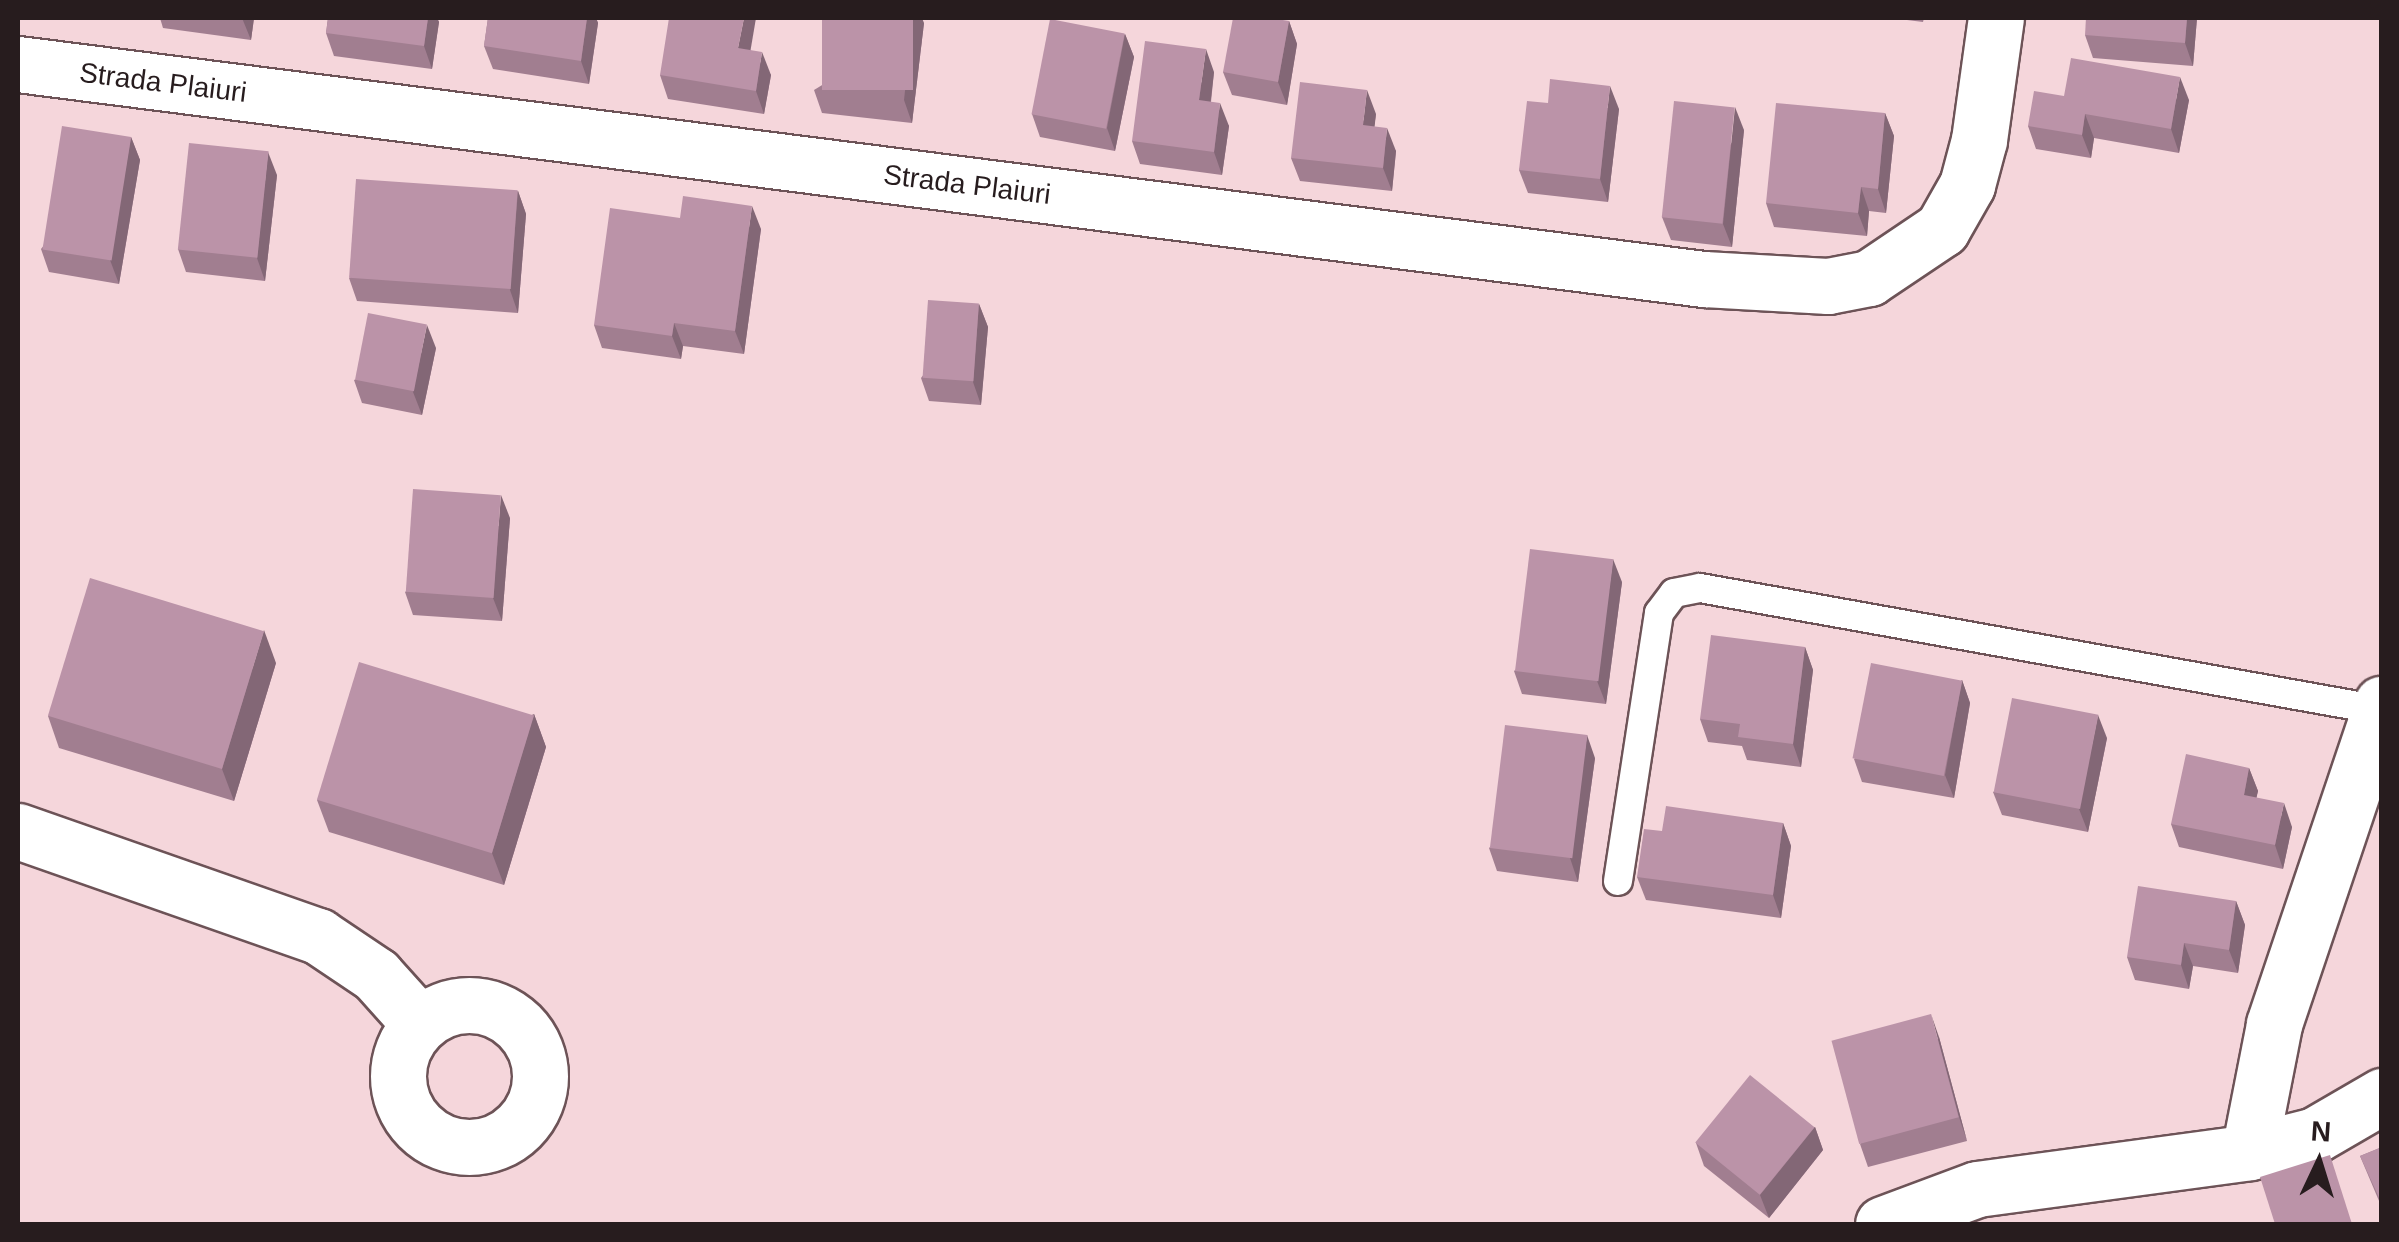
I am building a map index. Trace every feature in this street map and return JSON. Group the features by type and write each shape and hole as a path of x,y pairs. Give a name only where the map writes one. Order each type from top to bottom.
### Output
{"street":[{"name":"Strada Plaiuri","path":"18,64 1760,285 1870,278 1912,256 1942,229 1967,185 1996,18"},
{"path":"2249,1152 2255,1092 2274,1024 2381,707"},
{"path":"18,832 318,936 376,975 420,1024"},
{"path":"1883,1224 1931,1201 1977,1189 2249,1152 2314,1135 2382,1096"}],"lane":[{"path":"1618,881 1660,613 1674,593 1700,588 2381,707"}],"building":[{"path":"328,18 428,18 424,46 326,33"},
{"path":"488,18 587,18 581,61 484,46"},
{"path":"669,18 744,18 738,48 762,52 756,91 660,75"},
{"path":"822,18 913,18 913,90 822,90"},
{"path":"1233,18 1289,21 1278,82 1223,72"},
{"path":"2086,18 2187,18 2185,43 2085,35"},
{"path":"1050,19 1125,34 1106,129 1031,114"},
{"path":"1145,41 1206,49 1199,100 1220,103 1214,152 1132,141"},
{"path":"2071,58 2180,77 2171,129 2085,114 2082,135 2028,126 2034,91 2064,96"},
{"path":"1550,79 1610,86 1600,179 1519,170 1527,101 1548,103"},
{"path":"1300,82 1367,90 1363,125 1387,128 1383,168 1291,158"},
{"path":"1674,101 1735,107 1722,224 1662,217"},
{"path":"1776,103 1885,113 1878,189 1861,187 1858,213 1766,203"},
{"path":"62,126 131,137 112,260 42,249"},
{"path":"189,143 269,151 257,258 178,249"},
{"path":"356,179 518,190 511,289 349,278"},
{"path":"683,196 752,206 735,331 674,323 672,336 594,325 610,208 680,218"},
{"path":"928,300 979,304 973,381 923,378"},
{"path":"368,313 427,324 414,391 355,380"},
{"path":"413,489 501,495 494,598 406,592"},
{"path":"1530,549 1613,559 1598,681 1515,671"},
{"path":"90,578 264,631 222,769 48,716"},
{"path":"1711,635 1805,647 1793,744 1738,737 1740,724 1700,719"},
{"path":"359,662 534,716 492,853 317,800"},
{"path":"1871,663 1962,681 1944,776 1852,758"},
{"path":"2012,698 2098,715 2080,809 1994,792"},
{"path":"1505,725 1587,735 1572,858 1490,848"},
{"path":"2186,754 2249,768 2244,795 2284,803 2275,845 2171,824"},
{"path":"1666,806 1783,823 1773,895 1637,877 1644,829 1662,831"},
{"path":"2138,886 2236,901 2229,950 2184,943 2181,965 2127,957"},
{"path":"1931,1014 1959,1117 1859,1144 1832,1041"},
{"path":"1750,1075 1815,1127 1760,1195 1695,1143"},
{"path":"2382,1147 2382,1204 2360,1156"},
{"path":"2330,1155 2352,1224 2275,1224 2260,1177"}]}
